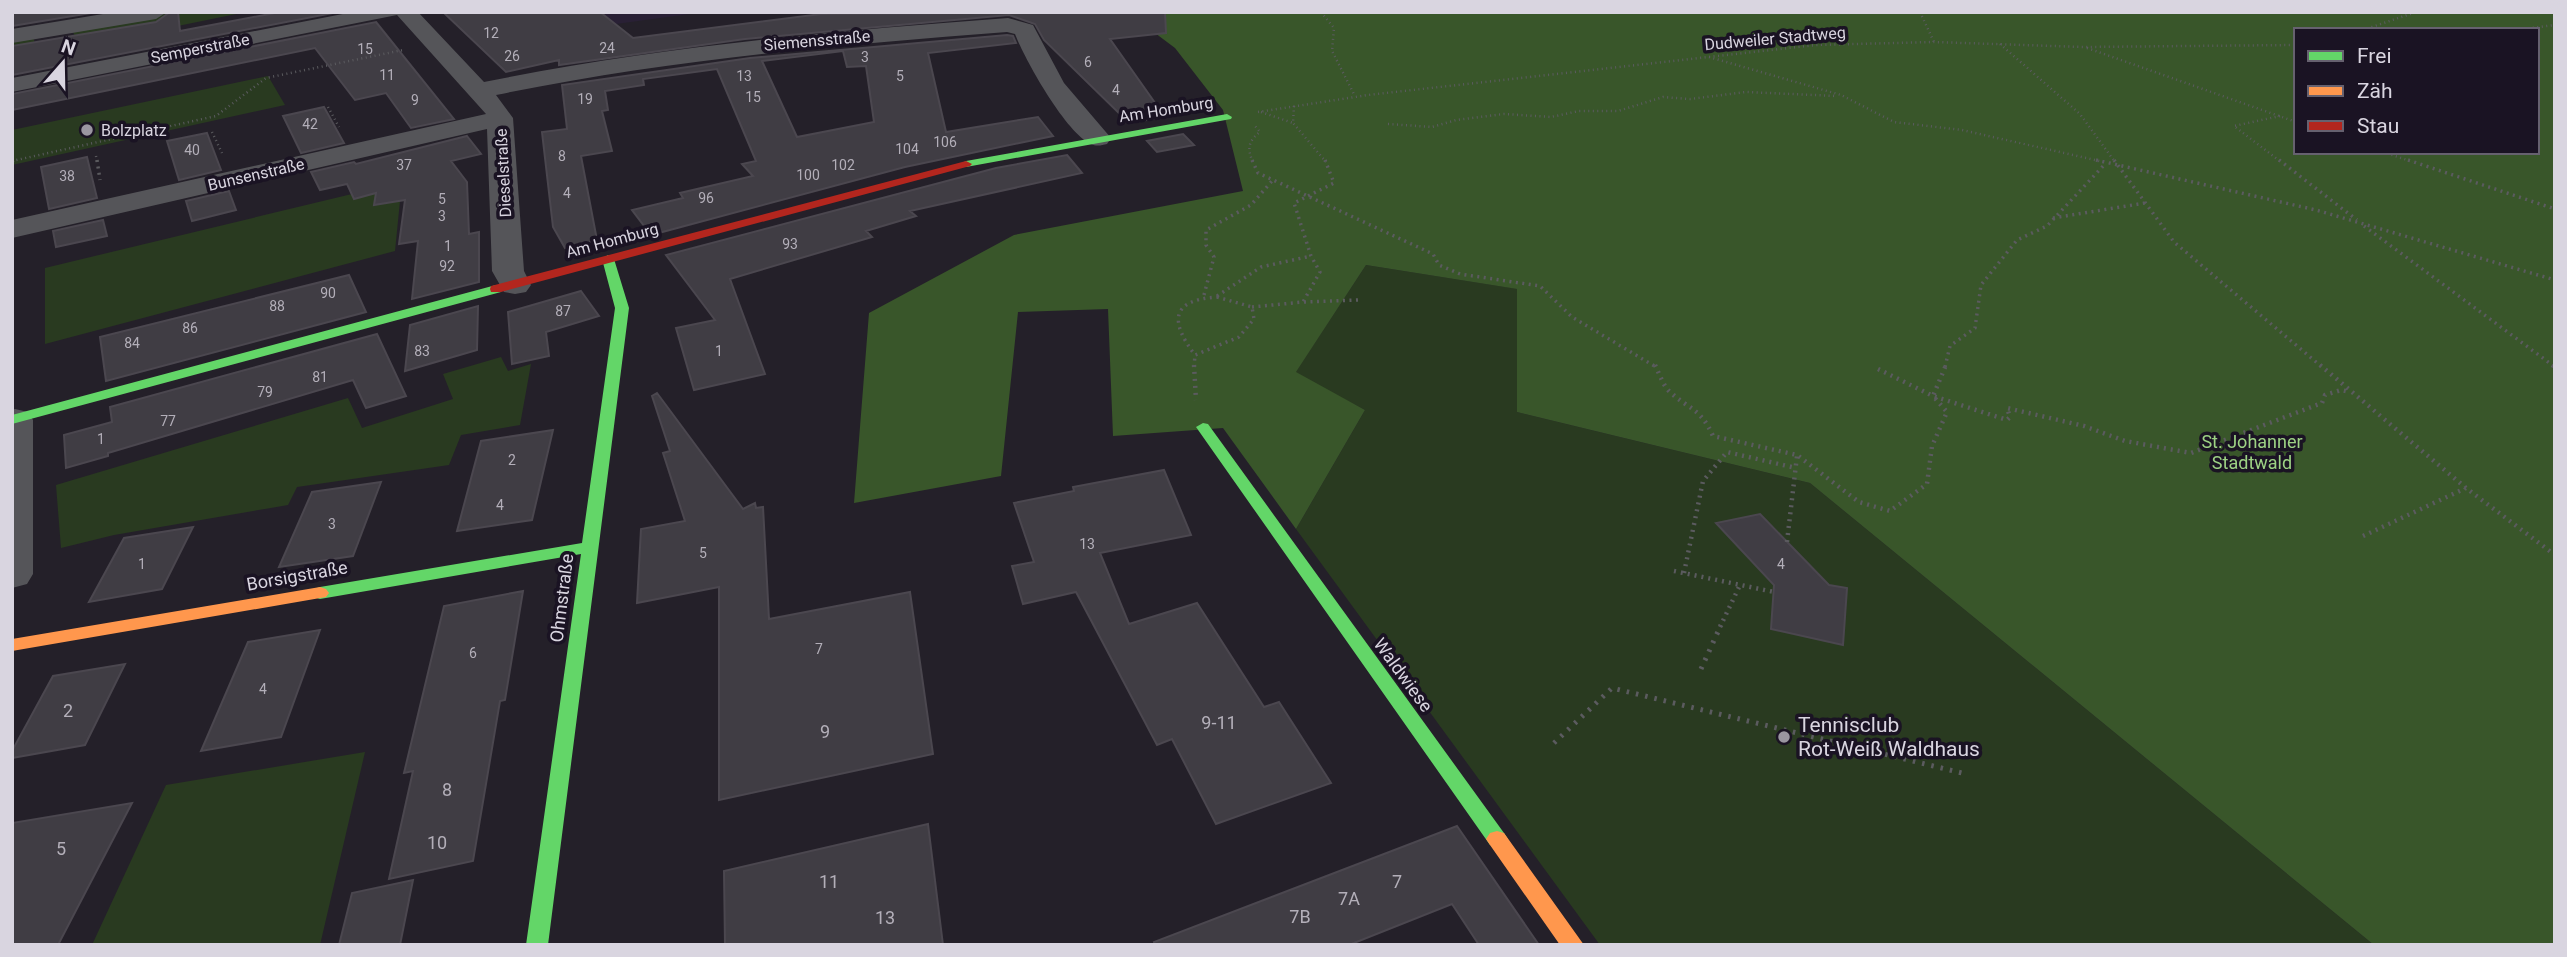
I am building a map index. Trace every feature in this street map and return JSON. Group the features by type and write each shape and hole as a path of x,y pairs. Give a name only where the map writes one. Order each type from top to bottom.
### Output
{"street":[{"path":"12,36 156,12"},
{"name":"Semperstraße","path":"12,85 388,12"},
{"name":"Dieselstraße","path":"406,12 500,118 508,271 515,285"},
{"name":"Siemensstraße","path":"478,91 569,72 777,43 1008,25 1025,30 1034,57 1046,77 1098,138"},
{"name":"Am Homburg","path":"14,420 906,178 1098,138 1227,117"},
{"name":"Bunsenstraße","path":"12,229 500,118"},
{"name":"Ohmstraße","path":"537,945 622,308 608,259"},
{"path":"12,574 14,420"},
{"name":"Waldwiese","path":"1203,428 1573,945"},
{"name":"Borsigstraße","path":"12,645 588,547"}],"path":[{"path":"1321,12 1334,28 1332,51 1355,96"},
{"path":"1920,12 1934,42"},
{"path":"2369,28 2416,12"},
{"path":"2531,28 2555,25"},
{"name":"Dudweiler Stadtweg","path":"1293,123 1260,111 1355,96 1704,56 1816,46 1934,42 2083,47 2294,46"},
{"path":"2000,43 2080,114 2174,242 2466,488 2555,555"},
{"path":"2083,47 2294,121"},
{"path":"12,161 216,116 266,78 391,52"},
{"path":"1704,56 1842,95 1894,122 1962,130 2316,210 2555,280"},
{"path":"1388,124 1420,128 1504,114 1551,117 1579,111 1618,111 1663,97 1690,99 1746,92 1842,95"},
{"path":"1294,106 1293,123 1307,135 1324,158 1334,183 1329,188 1294,204 1311,256 1320,272 1303,302"},
{"path":"2280,116 2234,126 2555,367"},
{"path":"1253,123 1260,132 1249,144 1252,164 1258,173 1433,254 1439,265 1460,274 1539,286 1572,317 1655,365 1668,390 1689,403 1706,420 1713,436 1797,455 1859,502 1890,511 1927,484 1926,472 1939,423 1947,412 1933,396"},
{"path":"2389,154 2555,209"},
{"path":"1933,396 1947,363 1950,346 1975,328 1981,285 2017,240 2047,226 2106,163"},
{"path":"1204,295 1214,257 1206,245 1206,230 1225,217 1258,203 1272,181"},
{"path":"2053,218 2145,203"},
{"path":"1217,296 1261,267 1311,256"},
{"path":"1203,428 1193,387 1195,355 1181,340 1175,324 1180,312 1189,303 1204,295 1238,300 1252,307 1358,300"},
{"path":"1195,355 1239,337 1254,319 1252,307"},
{"path":"1878,369 1933,396 2007,420 2010,417 2007,408 2084,426 2125,441 2191,453 2322,402 2325,395 2342,390 2353,393"},
{"path":"1684,573 1703,481 1727,452 1796,468"},
{"path":"1787,542 1797,455"},
{"path":"2363,536 2466,488"},
{"path":"1674,571 1774,592"},
{"path":"1701,669 1740,585"},
{"path":"1554,743 1612,688 1962,773"}],"shaded area":[{"path":"544,12 695,12 697,13 565,31"}],"green space":[{"path":"176,12 246,12 12,60 12,40 33,36 35,44 75,37 72,29"},
{"name":"St. Johanner Stadtwald","path":"1127,12 2555,12 2555,945 2374,945 1810,483 1517,412 1517,289 1366,265 1296,372 1365,410 1296,529 1223,428 1113,436 1108,309 1018,312 1001,476 854,503 869,313 1014,235 1243,191 1223,110 1175,48"},
{"path":"268,76 285,105 12,165 12,130"},
{"path":"439,169 375,205 400,201 395,251 45,344 45,268 352,194 355,199"},
{"name":"Tennisclub Rot-Weiß Waldhaus","path":"1366,265 1518,289 1517,412 1810,483 2374,945 1600,945 1296,529 1365,410 1295,373"},
{"path":"501,357 508,371 531,364 520,425 461,435 449,465 297,487 288,505 114,535 61,548 56,485 348,398 362,428 453,399 443,374"},
{"path":"365,752 320,945 92,945 166,785"}],"building":[{"path":"12,12 97,12 12,26"},
{"path":"170,12 178,12 180,31 280,12 338,12 12,75 12,46 156,22"},
{"path":"443,12 600,12 633,38 821,14 1165,12 1166,33 1110,39 1165,117 1129,123 1044,40 1035,24 1009,15 745,39 559,65 559,60 506,72"},
{"path":"376,22 454,119 411,128 386,93 355,100 315,48 12,110 12,94"},
{"path":"1013,36 1016,43 928,53 946,132 1038,117 1053,136 905,167 651,235 632,210 683,198 680,193 753,176 742,164 756,161 717,69 643,79 644,85 605,91 608,110 602,111 612,151 581,156 597,240 565,248 553,227 542,132 567,129 562,85 750,58","holes":["843,51 847,67 866,66 874,122 797,137 762,61"]},
{"path":"324,107 344,143 301,153 283,116"},
{"path":"207,133 221,170 179,180 167,141"},
{"path":"1183,134 1194,145 1157,152 1147,141"},
{"path":"467,136 481,154 451,161 467,182 469,234 479,232 479,282 412,299 418,241 399,244 405,200 374,205 376,193 354,199 347,184 320,190 311,172 354,162 356,164"},
{"path":"1067,155 1082,173 910,211 916,216 866,231 872,237 730,279 765,374 694,390 676,328 715,320 666,255 996,168"},
{"path":"87,157 97,198 49,209 41,167"},
{"path":"229,191 236,210 192,221 186,201"},
{"path":"103,220 107,236 56,247 53,231"},
{"path":"349,275 366,312 106,381 100,337"},
{"path":"581,291 599,316 546,332 549,356 512,364 508,312"},
{"path":"478,306 477,350 405,371 410,325"},
{"path":"377,334 406,396 366,408 353,380 66,468 64,435 112,422 110,407"},
{"path":"657,393 743,509 755,503 756,508 763,507 769,619 910,592 933,754 719,800 719,587 637,603 641,529 685,521 663,453 670,451 652,396"},
{"path":"553,430 532,520 457,531 481,441"},
{"path":"1164,470 1191,535 1100,553 1129,624 1197,603 1264,707 1279,702 1331,783 1216,824 1172,739 1157,745 1076,592 1023,604 1012,566 1034,562 1014,503 1074,491 1073,487"},
{"path":"381,482 353,556 279,567 312,492"},
{"path":"1760,514 1829,585 1847,588 1843,645 1771,629 1774,585 1716,523"},
{"path":"193,527 162,589 89,602 124,538"},
{"path":"523,591 505,700 500,701 473,861 389,879 413,771 404,773 444,606"},
{"path":"320,630 281,737 201,751 248,642"},
{"path":"125,664 85,745 12,758 12,751 53,676"},
{"path":"132,803 58,945 12,945 12,823"},
{"path":"928,824 943,945 725,945 724,871"},
{"path":"1457,826 1539,945 1479,945 1452,904 1349,945 1155,945 1154,942"},
{"path":"413,880 400,945 339,945 352,893"}],"traffic: fast":[{"path":"966,164 1227,117"},
{"path":"537,945 622,308 608,259"},
{"path":"12,420 496,289"},
{"path":"1203,427 1497,839"},
{"path":"320,593 588,547"}],"traffic: slow":[{"path":"12,645 320,593"},
{"path":"1497,839 1573,945"}],"traffic: jam":[{"path":"496,289 966,164"}],"place":[{"name":"Bolzplatz","path":"87,130"},
{"name":"Tennisclub Rot-Weiß Waldhaus","path":"1784,737"}]}
